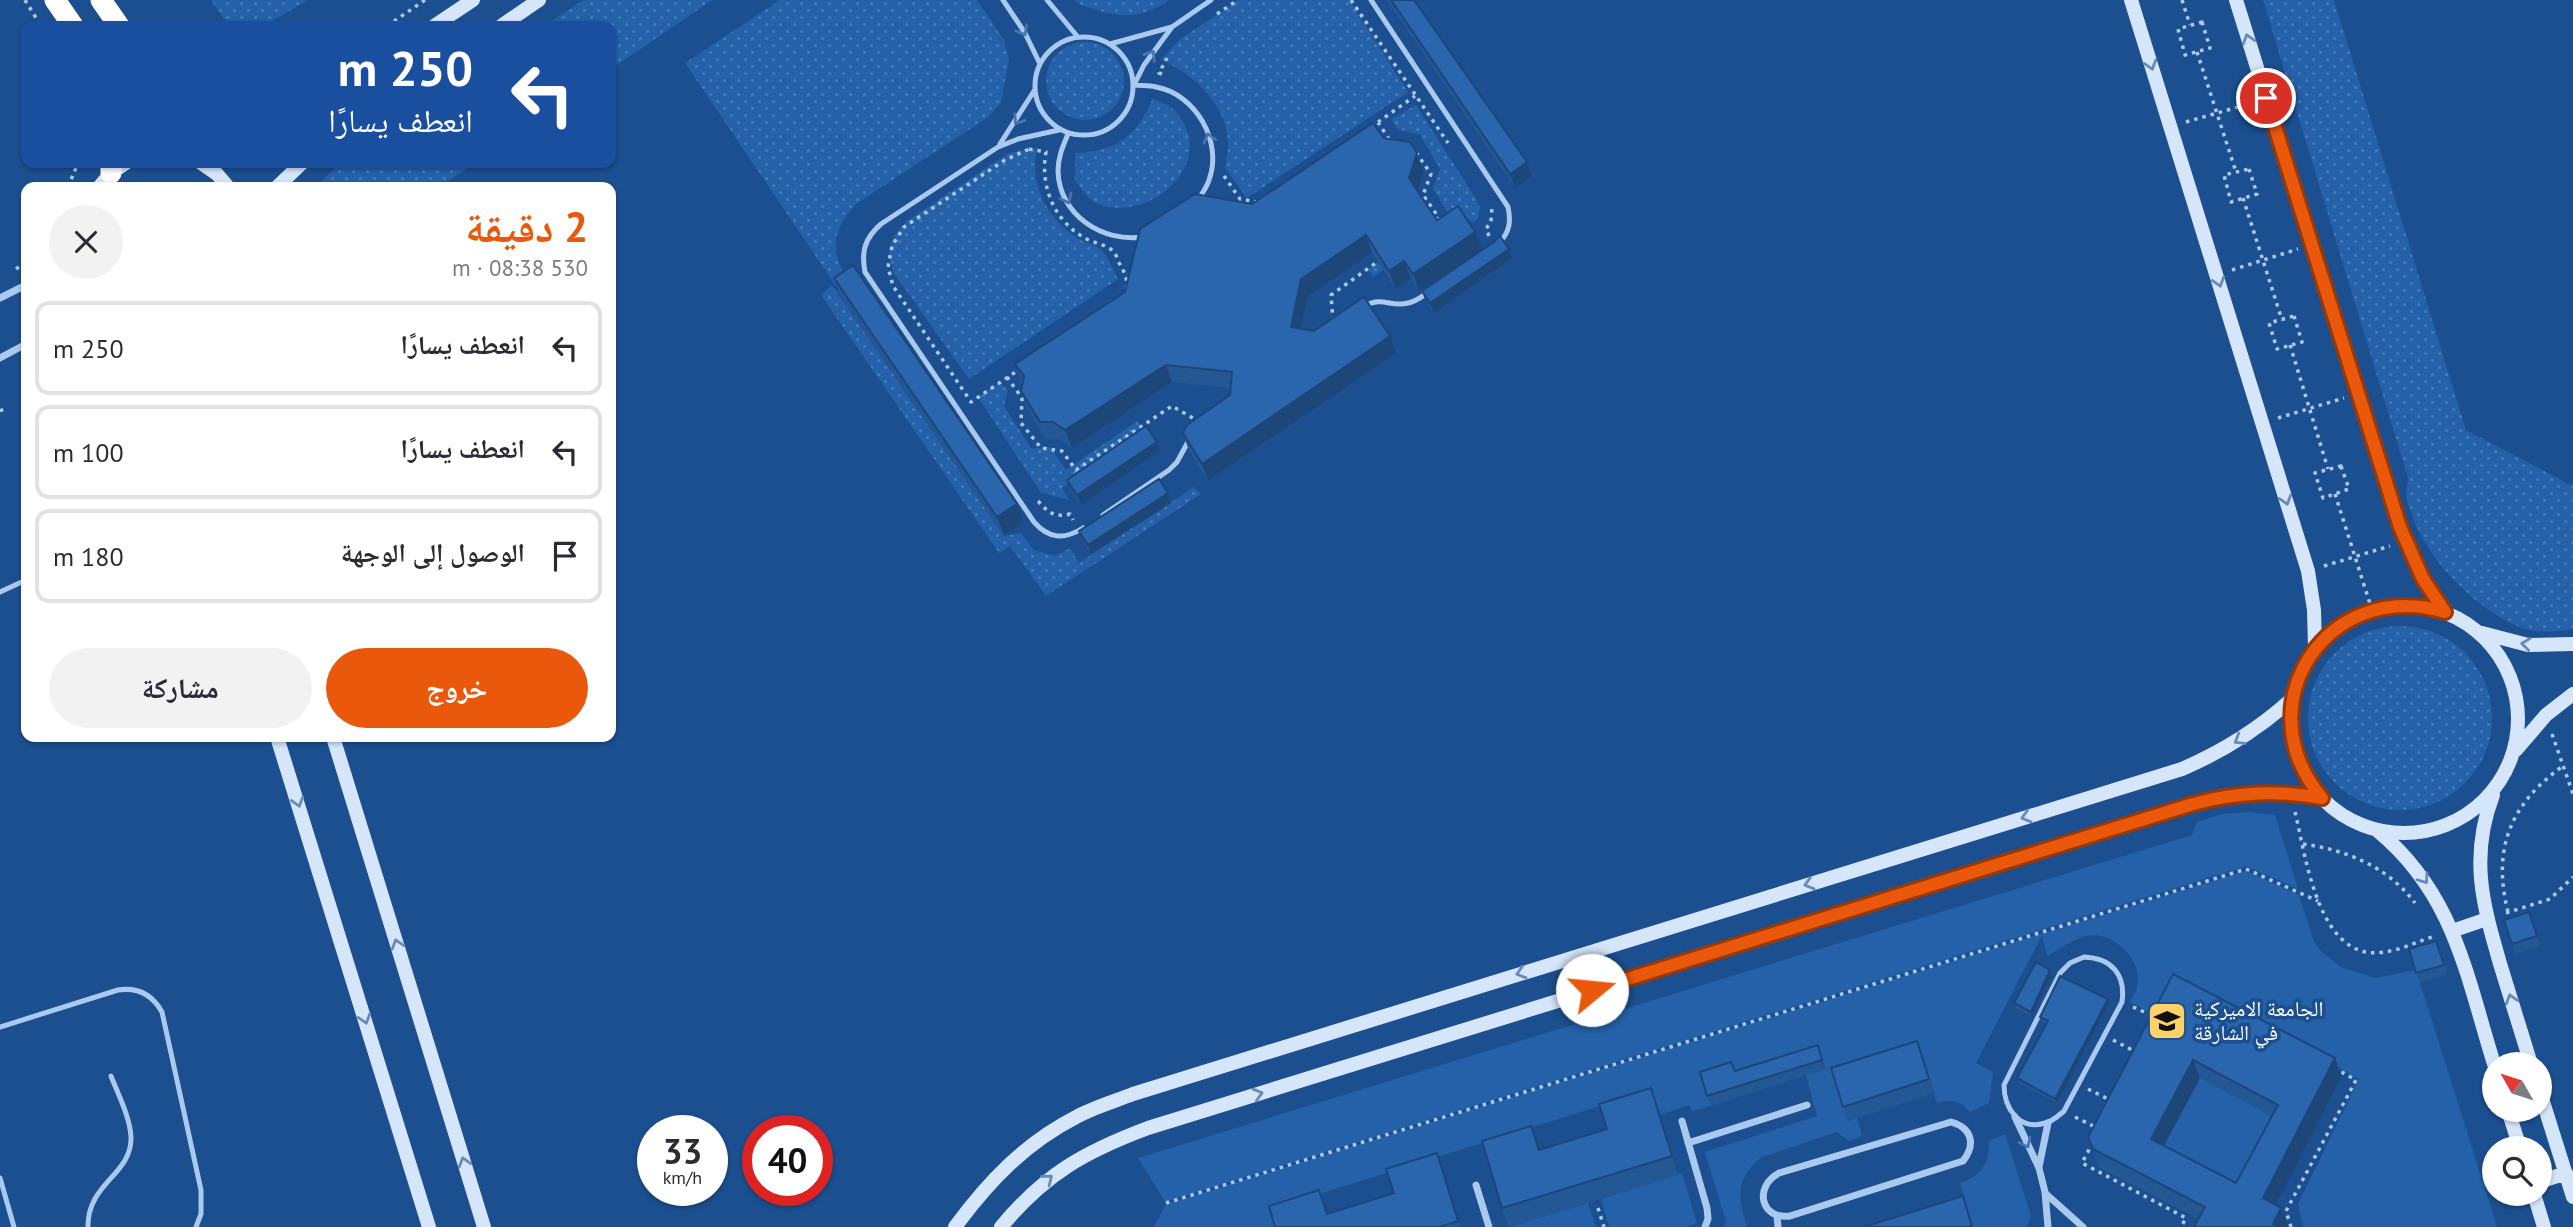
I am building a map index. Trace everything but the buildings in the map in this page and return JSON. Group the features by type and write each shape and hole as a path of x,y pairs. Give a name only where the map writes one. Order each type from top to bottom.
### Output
{"highway":[{"path":"55,0 69,21"},
{"path":"101,0 116,21"}],"street":[{"path":"442,21 473,0"},
{"path":"508,21 539,0"},
{"path":"2131,0 2308,571 2314,610 2315,648"},
{"path":"2236,0 2405,541 2423,579 2445,612"},
{"path":"209,168 224,182"},
{"path":"282,182 297,168"},
{"path":"0,298 21,288"},
{"path":"0,358 21,347"},
{"path":"2496,786 2477,806 2443,826 2403,833 2377,830 2348,818 2322,798 2306,776 2295,752 2291,725 2292,698 2303,667 2315,648 2335,629 2372,610 2409,605 2445,612 2479,632 2528,645 2573,644"},
{"path":"2479,632 2497,652 2514,688 2518,727 2513,754"},
{"path":"2527,1052 2487,919 2479,875 2480,852 2485,819 2496,786 2513,754 2546,715 2573,694"},
{"path":"955,1227 984,1188 1027,1148 1078,1116 1133,1094 2182,769 2212,757 2241,740 2268,721 2292,698"},
{"path":"279,742 429,1227"},
{"path":"335,742 484,1227"},
{"path":"1000,1227 1024,1199 1061,1168 1103,1145 1148,1128 2225,795 2290,793 2322,798"},
{"path":"2377,830 2404,854 2427,883 2452,931 2490,1052"},
{"path":"2452,931 2487,919"},
{"path":"1688,1143 1807,1105"},
{"path":"2015,1117 2039,1168 2045,1192 2048,1227"},
{"path":"1682,1121 1707,1208 1708,1219 1705,1227"},
{"path":"1951,1122 1961,1125 1969,1132 1972,1142 1963,1161 1790,1216 1777,1216 1770,1211 1763,1194 1765,1185 1779,1173 1940,1124 1951,1122"},
{"path":"2550,1122 2573,1197"},
{"path":"2039,1168 2048,1123"},
{"path":"2552,1178 2566,1173"},
{"path":"1476,1185 1489,1227"},
{"path":"2045,1192 2083,1227"},
{"path":"2538,1206 2544,1227"},
{"path":"1777,1216 1777,1227"}],"lane":[{"path":"1003,0 1025,33 1040,64"},
{"path":"1047,0 1077,36"},
{"path":"1134,85 1157,45 1172,27 1211,0"},
{"path":"1371,0 1508,207 1511,218 1509,229 1495,247"},
{"path":"1110,44 1172,27"},
{"path":"998,147 1012,129 1034,90 1040,64 1058,44 1077,36 1095,38 1110,44 1125,58 1134,85 1127,111 1107,130 1081,136 1059,130 1043,115 1034,90"},
{"path":"1134,85 1158,87 1179,96 1197,112 1209,133 1213,156 1210,179 1193,207"},
{"path":"1059,130 1017,139 998,147 881,224 871,233 864,245 862,259 865,272 1041,530 1061,537 1071,535 1169,470 1183,452 1198,421"},
{"path":"1068,134 1060,152 1058,173 1062,193 1073,211 1087,225 1105,234 1127,239 1147,236"},
{"path":"1333,326 1373,301 1408,304 1438,285"},
{"path":"0,592 21,582"},
{"path":"2084,957 2098,958 2111,965 2120,976 2124,990 2122,1002 2105,1036 2064,1111 2048,1123 2037,1125 2025,1123 2008,1110 2004,1085 2060,974 2070,963 2084,957"},
{"path":"0,1027 118,990 135,989 151,997 162,1012 201,1190 201,1214 196,1227"},
{"path":"88,1227 93,1200 125,1160 131,1145 130,1129 111,1076"},
{"path":"0,1178 14,1226 4,1227"}],"path":[{"path":"25,0 38,21"},
{"path":"394,21 425,0"},
{"path":"1208,19 1238,0"},
{"path":"1351,0 1451,148"},
{"path":"2182,0 2190,26"},
{"path":"2202,22 2210,48 2197,52 2185,55 2178,29 2202,22"},
{"path":"2197,52 2236,172"},
{"path":"1168,56 1159,73 1169,77"},
{"path":"1367,130 1415,96"},
{"path":"2170,127 2266,98"},
{"path":"1378,122 1392,144"},
{"path":"1403,146 1413,148 1432,174 1423,195 1439,218 1428,226"},
{"path":"971,402 1121,301 1127,292 1128,278 1113,251 1082,237 1059,216 1046,192 1046,152 1029,149 1005,160 904,227 892,246 888,267 893,286 978,413"},
{"path":"2249,169 2257,194 2243,198 2231,202 2224,176 2249,169"},
{"path":"1222,172 1240,199 1257,202 1264,200"},
{"path":"2243,198 2281,320"},
{"path":"1487,199 1492,208 1491,221 1486,229 1495,247"},
{"path":"2216,275 2312,244"},
{"path":"1333,326 1331,296 1385,257"},
{"path":"16,269 21,266"},
{"path":"2294,316 2302,342 2290,345 2277,349 2269,323 2294,316"},
{"path":"2290,345 2328,470"},
{"path":"1007,377 1022,398 1021,423 1041,448 1062,451 1076,470 1172,406 1198,421"},
{"path":"2262,422 2358,393"},
{"path":"0,411 6,408"},
{"path":"2342,466 2349,489 2335,494 2323,498 2315,474 2342,466"},
{"path":"2335,494 2372,610"},
{"path":"1037,500 1049,513 1060,517 1069,514 1081,530"},
{"path":"2308,571 2405,541"},
{"path":"2546,715 2573,794"},
{"path":"2508,912 2502,889 2501,865 2505,841 2514,818 2527,798 2544,780 2563,766"},
{"path":"2290,793 2318,901 2325,919 2342,939 2361,950 2384,953 2452,931"},
{"path":"2303,844 2327,847 2372,865 2392,879 2417,905"},
{"path":"1166,1203 2246,869 2318,901"},
{"path":"2487,919 2550,899 2573,877"},
{"path":"2430,926 2435,936"},
{"path":"2122,1002 2158,1019"},
{"path":"2105,1036 2140,1054"},
{"path":"2291,1227 2286,1211 2356,1080 2332,1067"},
{"path":"2080,1084 2114,1102 2109,1111"},
{"path":"2064,1111 2099,1130 2105,1121"},
{"path":"2094,1141 2082,1163 2186,1218 2181,1227"},
{"path":"1598,1208 1604,1227"}],"shaded area":[{"path":"211,0 308,0 272,21 226,21"},
{"path":"584,0 712,0 616,66 616,21 552,21"},
{"path":"780,0 977,0 1004,40 1009,60 1001,103 987,118 856,204 847,214 837,234 836,252 850,284 840,292 685,63"},
{"path":"1074,0 1169,0 1142,13 1124,15 1081,5"},
{"path":"1239,0 1349,0 1408,92 1247,198 1225,168 1228,151 1226,127 1214,102 1185,73 1161,60 1179,40"},
{"path":"2263,0 2334,0 2466,430 2573,486 2573,629 2532,631 2503,619 2470,596 2455,581 2419,532 2407,499 2408,478"},
{"path":"1077,42 1093,42 1107,48 1118,59 1124,73 1124,89 1118,103 1107,114 1093,120 1077,120 1063,114 1052,103 1046,89 1046,73 1052,59 1063,48"},
{"path":"1153,98 1174,110 1187,131 1190,151 1184,169 1173,185 1157,197 1138,205 1118,208 1098,204 1088,197 1075,181 1075,153 1103,149 1123,139 1140,123"},
{"path":"1416,105 1473,194 1480,207 1478,219 1473,223 1463,215 1373,277 1368,269 1449,215 1433,188 1440,169 1420,135 1397,129 1391,119"},
{"path":"1037,148 1035,162 1038,187 1048,210 1077,238 1101,250 1118,279 969,379 893,272 889,253 893,237 908,220 1009,153"},
{"path":"335,168 468,168 446,182 321,182"},
{"path":"832,285 1004,536 1021,533 1034,550 1055,556 1070,548 1079,563 1194,487 1201,494 1046,596 1010,546 999,553 821,295"},
{"path":"1000,382 1008,391 1004,406 1031,448 1050,447 1066,470 1137,421 1145,433 1062,488 1069,500 1041,493 978,397"},
{"path":"2400,626 2418,627 2435,633 2451,641 2465,653 2477,667 2485,683 2491,700 2491,736 2485,753 2477,769 2465,783 2451,795 2435,803 2418,809 2400,810 2382,809 2365,803 2349,795 2335,783 2323,769 2315,753 2309,736 2308,718 2309,700 2315,683 2323,667 2335,653 2349,641 2365,633 2382,627"},
{"path":"2249,812 2275,815 2298,889 2246,866 1165,1202 1138,1158 2192,835 2197,822 2222,814"},
{"path":"2246,871 2299,895 2314,942 2341,967 2375,978 2416,970 2482,1179 2482,1206 2490,1206 2497,1227 2303,1227 2298,1204 2359,1079 2174,981 2155,1015 2130,1002 2138,977 2131,957 2116,942 2096,935 2081,937 2047,956 2042,935 1976,1063 1993,1072 1989,1103 1970,1112 1955,1102 1937,1103 1922,1055 1857,1118 1862,1136 1849,1141 1837,1132 1760,1158 1746,1174 1741,1190 1747,1227 1724,1227 1726,1222 1705,1152 1817,1116 1802,1061 1711,1106 1692,1111 1689,1105 1660,1115 1651,1090 1271,1209 1276,1227 1154,1227 1166,1204"},
{"path":"2200,1078 2285,1123 2235,1217 2151,1170"},
{"path":"2005,1134 2031,1216 2027,1227 1973,1227 1960,1183 1979,1173 1986,1163 1989,1141"},
{"path":"1682,1173 1697,1223 1685,1227 1609,1227 1601,1199"},
{"path":"1588,1203 1596,1227 1509,1227"}],"place":[{"name":"الجامعة الاميركية في الشارقة","path":"2167,1021"}],"route":[{"path":"1592,990 2225,795 2258,792 2322,798 2300,765 2292,738 2292,698 2309,657 2324,638 2359,614 2396,605 2421,606 2445,612 2423,579 2400,527 2266,98"}]}
